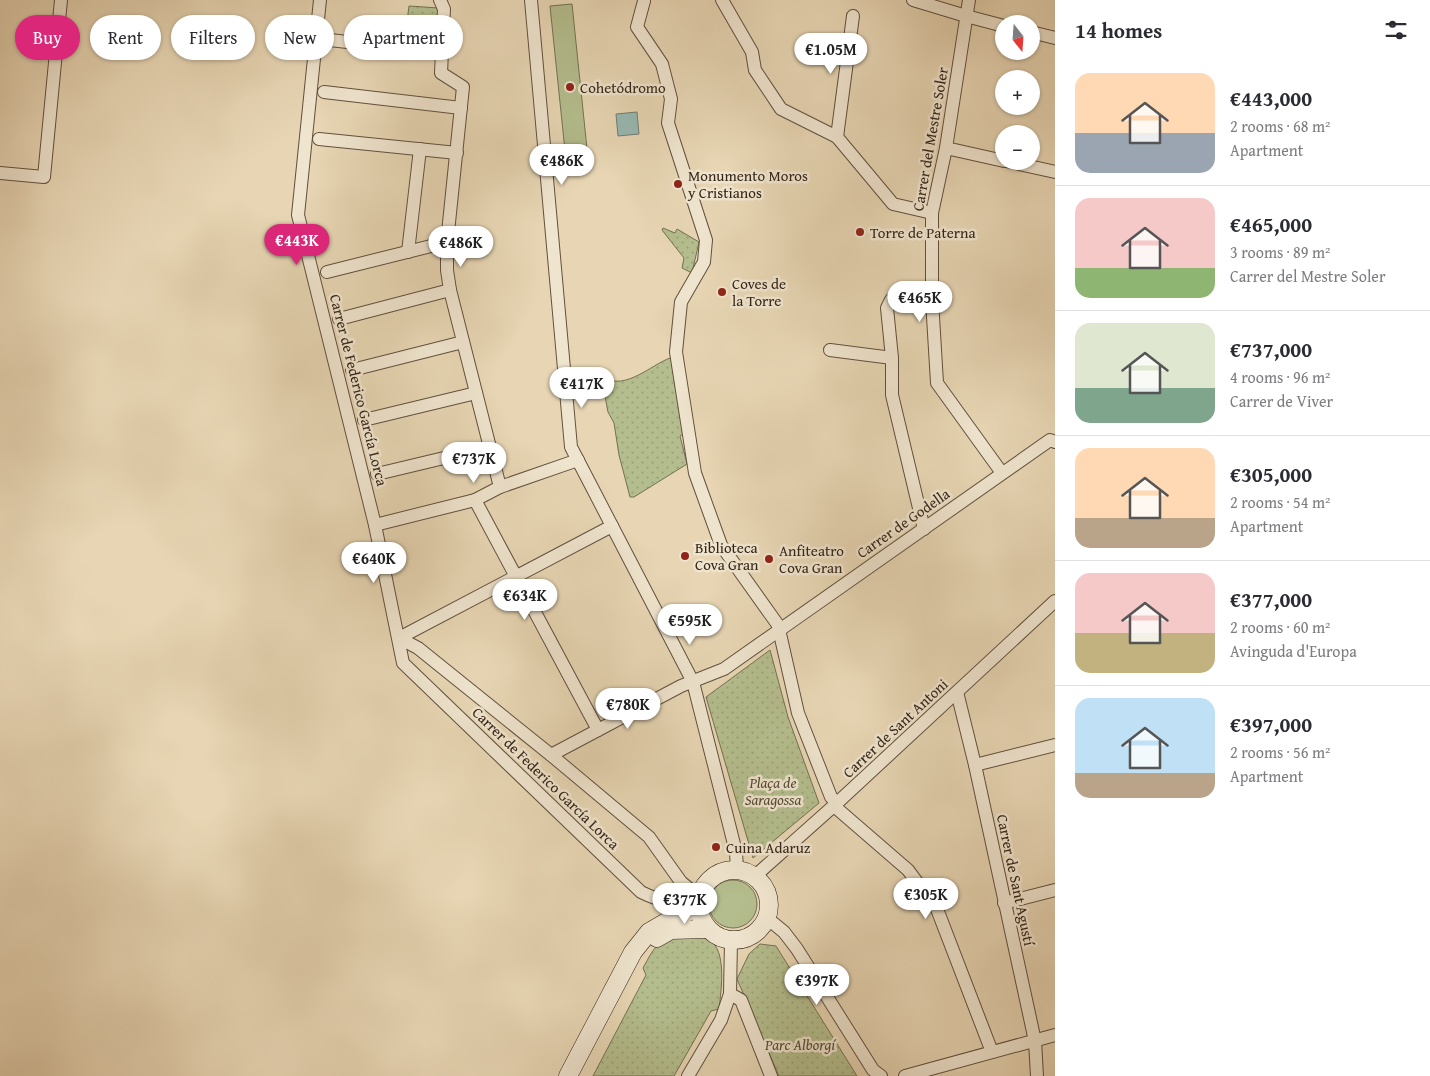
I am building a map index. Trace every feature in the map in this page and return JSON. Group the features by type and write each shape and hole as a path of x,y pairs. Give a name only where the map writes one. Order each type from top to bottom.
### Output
{"street":[{"path":"0,173 44,177 61,0"},
{"name":"Carrer de Federico García Lorca","path":"320,0 298,215 375,525 403,663 641,892 655,899 668,902 698,901"},
{"path":"440,0 444,9 444,15"},
{"path":"531,0 571,447 693,682 736,852 737,870"},
{"path":"644,0 637,27 662,64 671,99 668,123 706,240 704,262 681,302 676,352 695,473 722,545 778,625 780,641 798,713 831,797 835,804 908,870 937,909 992,1052"},
{"path":"722,0 752,52 755,70 781,109 837,137 893,204 932,213"},
{"path":"913,0 995,24"},
{"name":"Carrer del Mestre Soler","path":"969,0 946,148 932,213 932,300 938,383 1002,473"},
{"path":"837,137 854,16"},
{"path":"1040,34 1055,38"},
{"path":"442,60 441,73 464,87 448,242 447,270 450,290 500,487"},
{"path":"324,92 461,108"},
{"path":"319,139 457,153"},
{"path":"946,148 995,159"},
{"path":"408,252 420,149"},
{"path":"1040,169 1055,172"},
{"path":"327,272 448,242"},
{"path":"339,319 450,290"},
{"path":"924,529 892,395 892,358 887,308 891,300 932,300"},
{"path":"352,370 463,342"},
{"path":"830,350 892,358"},
{"path":"364,420 476,393"},
{"name":"Carrer de Godella","path":"551,755 681,686 724,669 1050,440 1055,442"},
{"path":"377,474 490,447"},
{"path":"375,525 475,500 500,487 578,460"},
{"path":"475,500 598,730"},
{"path":"399,638 612,526"},
{"name":"Carrer de Sant Antoni","path":"755,876 1055,601"},
{"name":"Carrer de Federico García Lorca","path":"399,638 418,648 649,837 681,882 698,901"},
{"name":"Carrer de Sant Agustí","path":"957,692 975,765 1035,1041 1037,1076"},
{"path":"975,765 1055,745"},
{"path":"727,870 737,870 755,876 763,885 768,895 769,906 767,918 762,928 753,936 743,940 731,941 713,935 706,929 700,919 698,901 703,887 709,879 727,870"},
{"path":"1004,903 1055,890"},
{"path":"568,1076 633,952 649,932 698,901"},
{"path":"767,918 784,932 797,949 873,1070 881,1076"},
{"path":"578,1076 639,956 654,940 671,930 706,929"},
{"path":"688,1076 721,1020 730,994 731,941"},
{"path":"730,994 740,1000 770,1076"},
{"path":"905,1076 1055,1035"}],"green space":[{"name":"Cohetódromo","path":"572,4 589,168 567,170 550,6"},
{"path":"409,6 439,8 438,15 408,15"},
{"path":"663,228 675,233 677,229 699,242 692,273 682,268 684,258 662,230"},
{"path":"670,358 672,359 686,433 680,436 687,464 634,497 630,497 619,455 614,423 608,412 600,380 605,378 613,381 630,379"},
{"name":"Plaça de Saragossa","path":"770,650 788,717 819,803 753,858 706,697"},
{"path":"728,880 738,880 750,887 757,899 757,909 750,921 738,928 728,928 720,924 713,917 709,909 709,899 713,891 720,884"},
{"path":"671,936 703,937 711,941 717,948 720,957 722,979 719,1009 711,1011 674,1076 593,1076 646,975 643,968 649,957 660,943"},
{"name":"Parc Alborgí","path":"760,944 776,946 857,1076 779,1076 737,979 749,954"}],"water":[{"path":"637,112 639,134 618,136 616,114"}],"place":[{"name":"Cohetódromo","path":"570,87"},
{"name":"Monumento Moros y Cristianos","path":"678,184"},
{"name":"Torre de Paterna","path":"860,232"},
{"name":"Coves de la Torre","path":"722,292"},
{"name":"Biblioteca Cova Gran","path":"685,556"},
{"name":"Anfiteatro Cova Gran","path":"769,559"},
{"name":"Cuina Adaruz","path":"716,847"}]}
